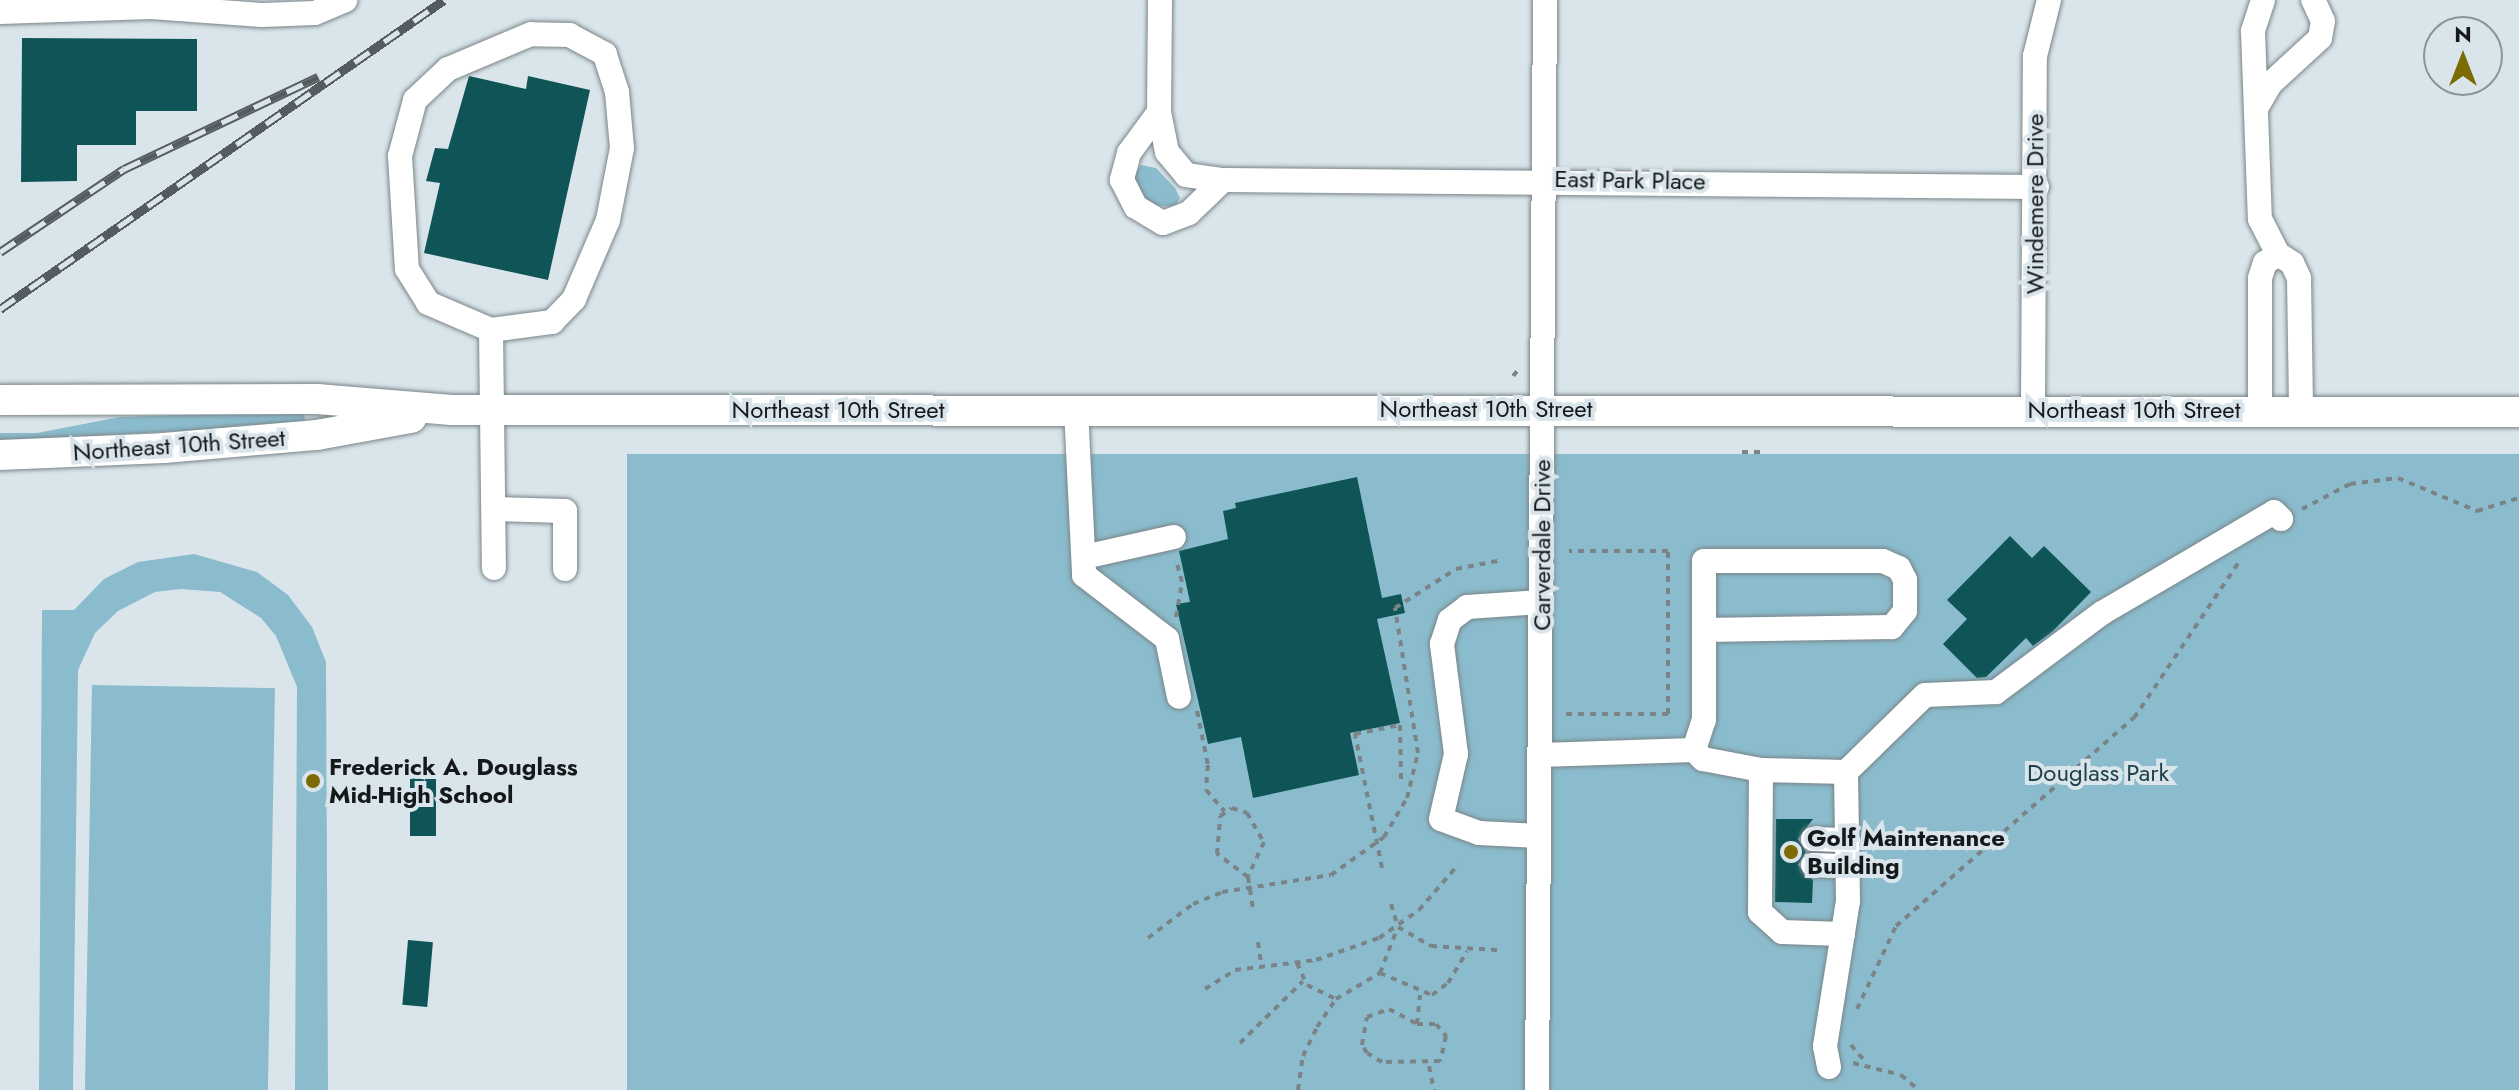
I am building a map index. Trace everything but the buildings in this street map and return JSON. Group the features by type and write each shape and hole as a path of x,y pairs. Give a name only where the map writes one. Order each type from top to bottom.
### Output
{"main road":[{"name":"Northeast 10th Street","path":"0,400 317,399 452,410 1543,408 2519,412"},
{"name":"Northeast 10th Street","path":"0,455 112,452 317,435 452,410"}],"street":[{"path":"0,12 151,7 262,15 315,13 345,0"},
{"name":"East Park Place","path":"1160,0 1159,112 1167,152 1186,175 1223,180 1545,179 2037,187"},
{"name":"Carverdale Drive","path":"1537,1090 1545,0"},
{"name":"Windemere Drive","path":"2033,410 2037,187 2035,56 2049,0"},
{"path":"2263,0 2253,31 2260,219 2278,254 2299,278 2301,411"},
{"path":"2258,105 2270,84 2320,38 2323,21 2313,0"},
{"path":"531,34 570,35 605,54 617,92 622,148 608,220 574,299 552,322 491,330 428,303 407,269 400,156 415,100 448,69 531,34"},
{"path":"1159,112 1129,153 1122,180 1136,207 1163,223 1189,213 1223,180"},
{"path":"2260,411 2260,278 2265,263 2278,254"},
{"path":"491,330 494,568"},
{"path":"1076,409 1084,575 1167,639 1179,697"},
{"path":"494,509 565,511 565,569"},
{"path":"1540,755 1694,750 1703,759 1761,770 1846,772 1925,695 1996,692 2102,613 2274,512 2281,519"},
{"path":"1084,557 1174,537"},
{"path":"1694,750 1704,720 1704,630 1704,561 1883,561 1899,568 1905,580 1905,611 1892,627 1704,630"},
{"path":"1539,836 1479,833 1441,819 1456,754 1442,644 1450,620 1467,607 1541,602"},
{"path":"1761,770 1760,912 1782,932 1843,934"},
{"path":"1829,1067 1825,1046 1843,934 1848,866 1846,772"},
{"path":"1813,839 1848,840"},
{"path":"1813,865 1848,866"}],"path":[{"path":"1513,376 1518,370"},
{"path":"1742,452 1761,452"},
{"path":"2281,519 2350,484 2398,478 2477,511 2519,498"},
{"path":"1566,714 1668,714 1668,551 1569,551"},
{"path":"1853,1019 1896,926 2134,718 2245,554"},
{"path":"1148,938 1193,904 1250,887 1316,880 1377,843 1407,798 1418,753 1395,608 1456,569 1502,560"},
{"path":"1382,868 1355,734 1400,725 1401,779"},
{"path":"1248,877 1217,854 1220,816 1232,808 1247,813 1264,842 1248,877 1253,910"},
{"path":"1205,989 1235,970 1335,955 1398,927 1458,865"},
{"path":"1298,1090 1303,1056 1336,999 1380,973 1398,927 1391,904"},
{"path":"1398,927 1440,950 1497,950"},
{"path":"1258,942 1261,964"},
{"path":"1380,973 1420,995 1440,991 1467,951"},
{"path":"1297,962 1303,981 1336,999"},
{"path":"1240,1043 1303,981"},
{"path":"1417,1024 1420,995"},
{"path":"1377,1010 1401,1012 1417,1024 1436,1024 1446,1036 1440,1061 1429,1066 1375,1060 1362,1045 1367,1017 1377,1010"},
{"path":"1829,1067 1847,1033 1867,1064 1901,1075 1919,1090"},
{"path":"1429,1066 1434,1090"}],"green space":[{"path":"1141,165 1156,168 1175,188 1180,198 1175,207 1151,205 1139,193 1133,179"},
{"path":"304,411 305,424 0,441 0,433 37,433 120,417"},
{"name":"Douglass Park","path":"627,454 2519,454 2519,1090 627,1090"},
{"path":"194,554 257,572 288,595 312,627 326,662 328,1090 295,1090 297,687 276,636 261,618 220,592 181,589 155,592 118,611 95,633 78,670 73,1090 39,1090 42,610 74,610 104,579 138,562"},
{"path":"92,685 275,688 268,1090 85,1090"}],"railway":[{"path":"0,309 444,0"},
{"path":"0,252 124,169 318,77"}],"place":[{"name":"Frederick A. Douglass Mid-High School","path":"313,781"},
{"name":"Golf Maintenance Building","path":"1791,852"}]}
